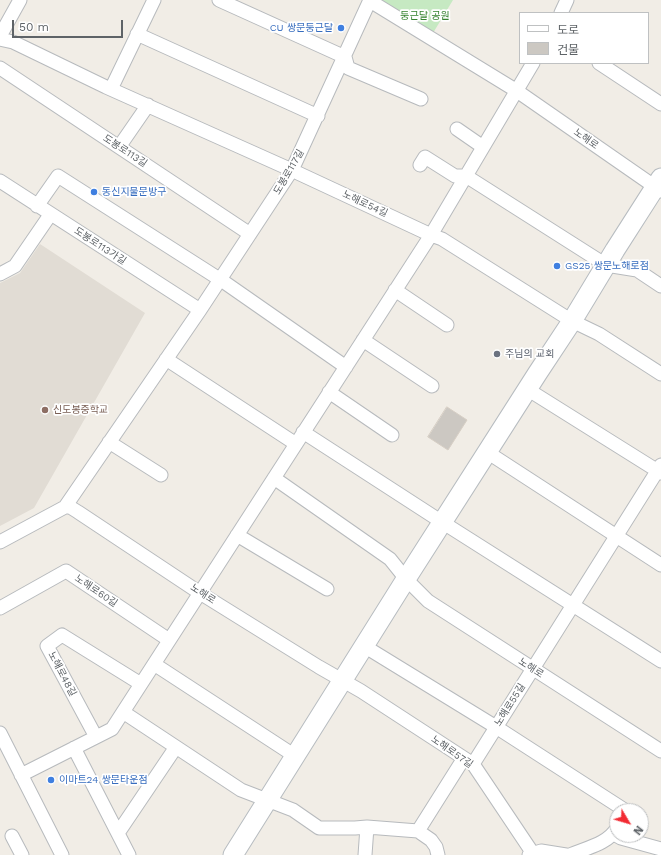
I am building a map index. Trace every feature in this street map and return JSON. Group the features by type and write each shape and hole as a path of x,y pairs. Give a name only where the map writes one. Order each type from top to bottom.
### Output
{"main road":[{"name":"노해로","path":"233,855 442,522 572,321 606,265 659,185"}],"street":[{"path":"0,38 20,0"},
{"path":"111,89 154,0"},
{"path":"219,0 345,57 348,68 422,99"},
{"name":"도봉로117길","path":"0,542 65,507 110,442 200,310 292,170 372,0 376,4 517,91"},
{"path":"561,12 567,0"},
{"path":"137,34 318,116"},
{"name":"노해로54길","path":"0,38 13,42 111,89 148,104 431,235 442,238 572,321 599,334 661,374"},
{"path":"21,775 112,729 431,235 532,64"},
{"path":"601,64 661,104"},
{"name":"도봉로113길","path":"0,68 250,234"},
{"name":"노해로","path":"517,91 659,185"},
{"path":"119,147 148,104"},
{"path":"457,128 483,147"},
{"path":"420,166 425,157 455,176 466,176 606,265 637,270 661,286"},
{"path":"37,206 58,176 220,280 346,367"},
{"name":"도봉로113가길","path":"0,181 50,215 200,310"},
{"path":"0,274 16,266 50,215"},
{"path":"395,290 447,325"},
{"path":"363,340 432,386"},
{"path":"166,359 296,444"},
{"path":"527,389 660,470"},
{"path":"329,392 392,435"},
{"path":"303,432 661,661"},
{"path":"110,442 161,474"},
{"path":"487,452 661,565"},
{"name":"노해로55길","path":"418,831 468,761 496,726 616,536 660,470"},
{"name":"노해로","path":"274,478 390,559 406,579 428,601 661,751"},
{"name":"노해로","path":"65,507 70,507 200,593 342,680"},
{"path":"237,534 327,588"},
{"name":"노해로60길","path":"0,608 66,571 170,640"},
{"name":"노해로48길","path":"96,737 47,646 62,635 141,684"},
{"path":"364,646 496,726 611,803"},
{"path":"154,664 295,756"},
{"name":"노해로57길","path":"342,680 468,761 532,854"},
{"path":"123,712 241,790 293,810 319,828 367,827 418,831 431,840 440,855"},
{"path":"0,733 62,855"},
{"path":"118,833 176,747"},
{"path":"74,748 129,855"},
{"path":"365,855 367,827"},
{"path":"12,836 22,855"},
{"path":"570,855 609,838"},
{"path":"635,843 655,850"},
{"path":"532,854 541,851 566,855"}],"shaded area":[{"name":"신도봉중학교","path":"40,244 145,313 34,508 0,526 0,283 20,273"}],"green space":[{"name":"둥근달 공원","path":"378,0 453,0 430,38"}],"building":[{"path":"447,407 467,420 448,450 428,437"}],"place":[{"name":"CU 쌍문둥근달","path":"341,28"},
{"name":"동신지물문방구","path":"94,192"},
{"name":"GS25 쌍문노해로점","path":"557,266"},
{"name":"주님의 교회","path":"497,354"},
{"name":"신도봉중학교","path":"45,410"},
{"name":"이마트24 쌍문타운점","path":"51,780"}]}
